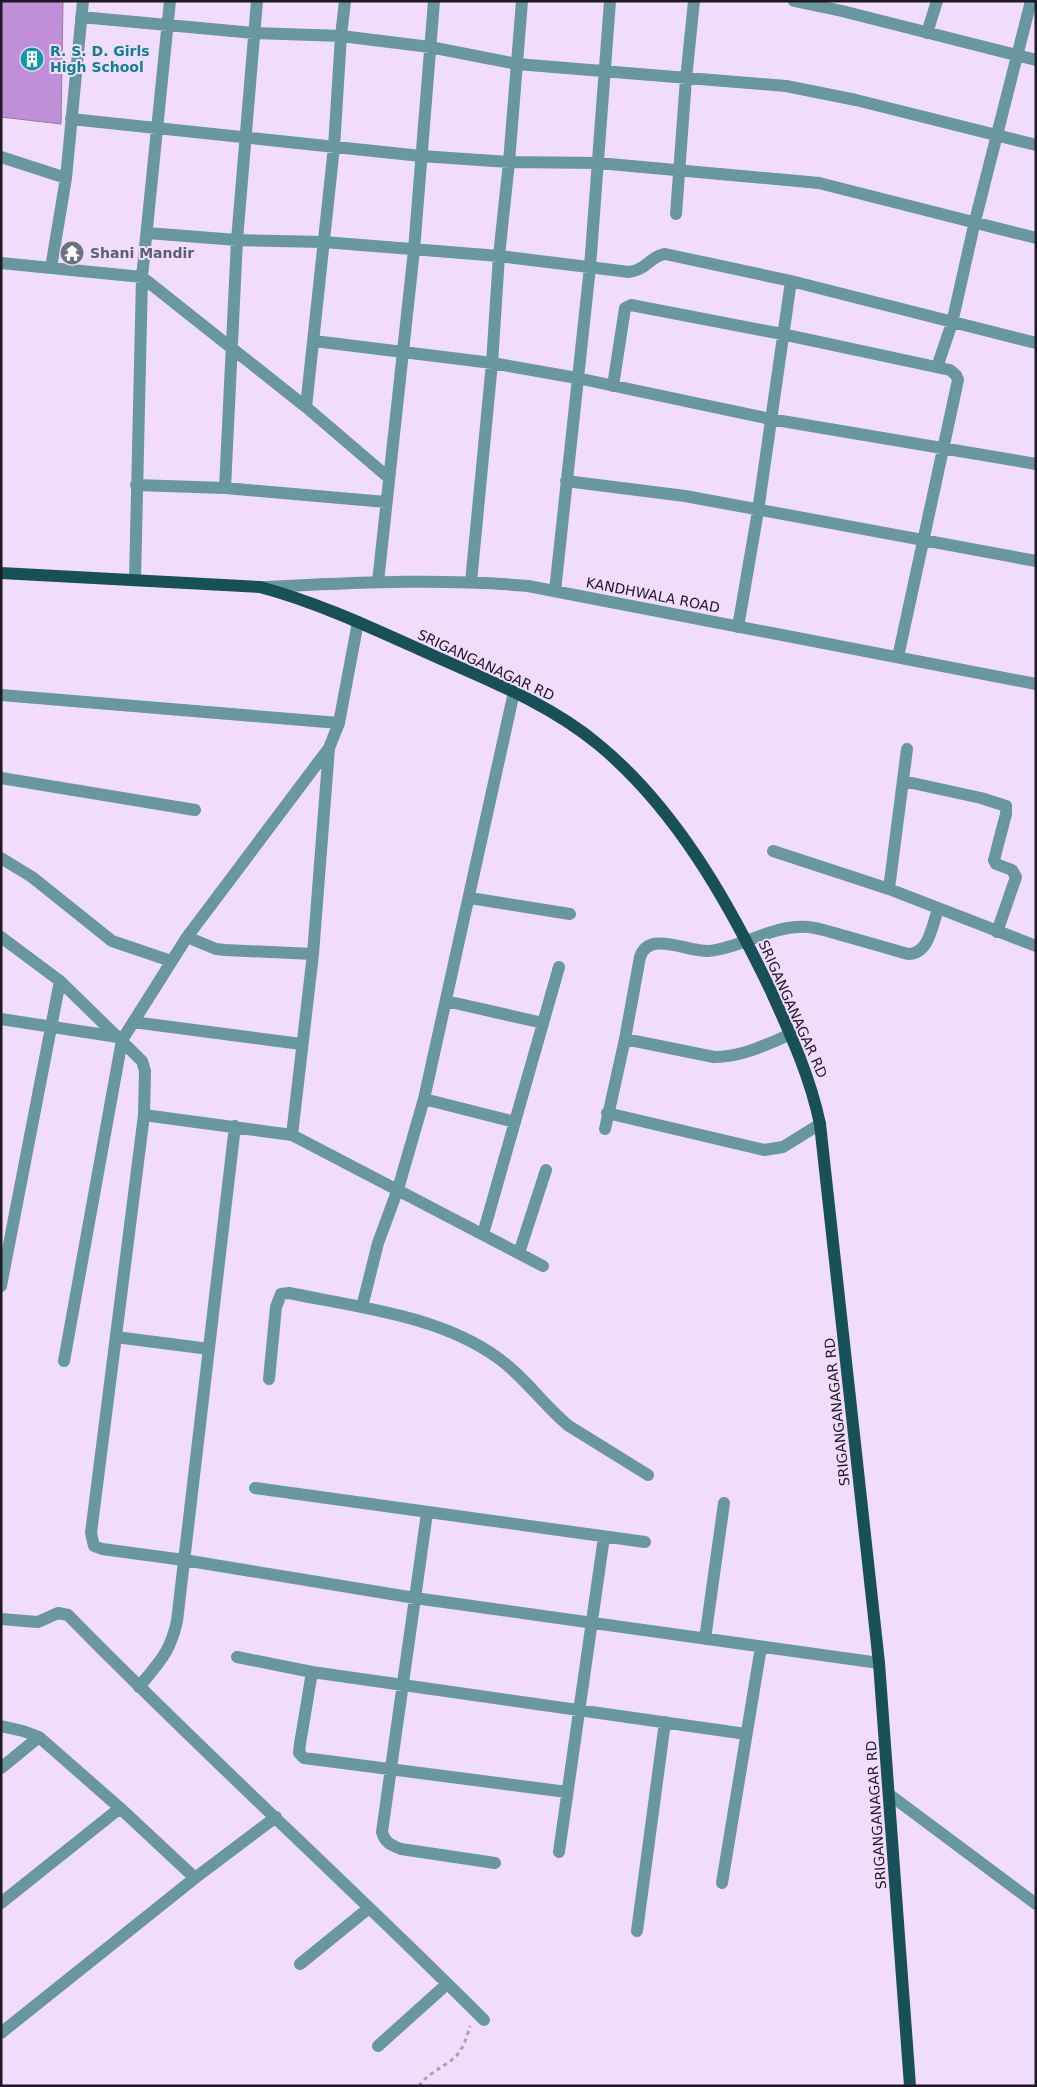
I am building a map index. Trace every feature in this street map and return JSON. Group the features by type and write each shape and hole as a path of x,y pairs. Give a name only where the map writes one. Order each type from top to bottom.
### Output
{"main road":[{"name":"SRIGANGANAGAR RD","path":"1,573 260,587 285,594 358,622 514,692 563,718 598,744 648,792 671,822 729,908 791,1034 813,1092 820,1124 879,1663 910,2086"}],"street":[{"path":"51,268 66,178 83,1"},
{"path":"135,580 142,277 170,1"},
{"path":"226,488 237,240 257,1"},
{"path":"306,406 334,147 340,36 345,1"},
{"path":"378,582 414,250 434,1"},
{"path":"471,582 492,363 499,256 509,162 522,1"},
{"path":"555,591 590,267 610,1"},
{"path":"676,214 694,1"},
{"path":"794,1 844,6 927,32 1036,60"},
{"path":"927,32 938,1"},
{"path":"937,367 952,323 975,222 1031,1"},
{"path":"81,17 254,34 340,36 430,47 517,64 786,86 856,100 1036,145"},
{"path":"71,119 421,156 509,162 598,163 819,183 1036,238"},
{"path":"1,157 66,178"},
{"path":"147,232 237,240 324,242 499,256 629,272 639,271 658,255 666,254 791,281 1036,343"},
{"path":"1,263 142,277 306,406 389,478"},
{"path":"738,627 758,510 791,281"},
{"path":"612,386 625,308 631,305 782,334 937,367 950,370 956,374 958,380 898,657"},
{"path":"314,341 492,363 577,378 770,419 1036,464"},
{"path":"566,481 685,496 1036,561"},
{"path":"136,485 226,488 386,502"},
{"name":"KANDHWALA ROAD","path":"260,587 378,582 471,582 528,586 1036,684"},
{"path":"64,1361 120,1038 133,1022 186,937 329,748 339,723 358,622"},
{"path":"362,1307 378,1243 398,1189 424,1099 470,898 514,692"},
{"path":"1,695 339,723"},
{"path":"292,1134 313,954 329,748"},
{"path":"889,889 907,749"},
{"path":"1,778 195,810"},
{"path":"903,782 981,798 1006,806 1006,814 994,860 996,864 1012,870 1016,877 997,932"},
{"path":"773,851 889,889 1036,946"},
{"path":"1,858 32,877 112,941 171,961"},
{"path":"470,898 570,914"},
{"path":"605,1129 625,1039 640,957 642,950 647,945 657,943 707,951 720,949 783,929 808,927 908,954 916,954 922,950 927,940 938,909"},
{"path":"1,937 60,981 142,1061 145,1071 144,1115 91,1540 94,1546 102,1549 184,1560 415,1598 879,1663"},
{"path":"186,937 216,949 313,954"},
{"path":"483,1234 559,967"},
{"path":"1,1286 60,981"},
{"path":"446,1001 543,1024"},
{"path":"1,1019 120,1038"},
{"path":"133,1022 301,1044"},
{"path":"625,1039 714,1057 728,1057 752,1051 791,1034"},
{"path":"424,1099 515,1122"},
{"path":"608,1113 764,1150 783,1147 820,1124"},
{"path":"144,1115 292,1134 543,1266"},
{"path":"139,1687 167,1653 172,1644 177,1620 235,1126"},
{"path":"519,1253 546,1170"},
{"path":"269,1380 276,1306 281,1294 290,1293 362,1307 425,1323 449,1331 481,1346 512,1369 569,1426 648,1475"},
{"path":"116,1337 209,1349"},
{"path":"255,1488 645,1542"},
{"path":"704,1639 724,1503"},
{"path":"427,1513 382,1824 384,1840 391,1846 401,1849 495,1863"},
{"path":"559,1852 590,1623 604,1537"},
{"path":"1,1619 38,1622 58,1613 68,1615 139,1687 276,1817 479,2015"},
{"path":"722,1883 760,1647"},
{"path":"237,1657 312,1672 746,1734"},
{"path":"312,1672 299,1753 304,1758 567,1792"},
{"path":"637,1931 665,1722"},
{"path":"1,1726 39,1737 120,1808 195,1878"},
{"path":"1,1768 39,1737"},
{"path":"890,1795 1036,1904"},
{"path":"1,1903 120,1808"},
{"path":"1,2033 195,1878 276,1817"},
{"path":"300,1964 369,1908"},
{"path":"378,2046 447,1984"}],"path":[{"path":"419,2086 428,2076 456,2055 479,2015"}],"building":[{"name":"R. S. D. Girls High School","path":"1,1 63,1 61,124 1,117"}],"place":[{"name":"R. S. D. Girls High School","path":"32,59"},
{"name":"Shani Mandir","path":"72,253"}]}
